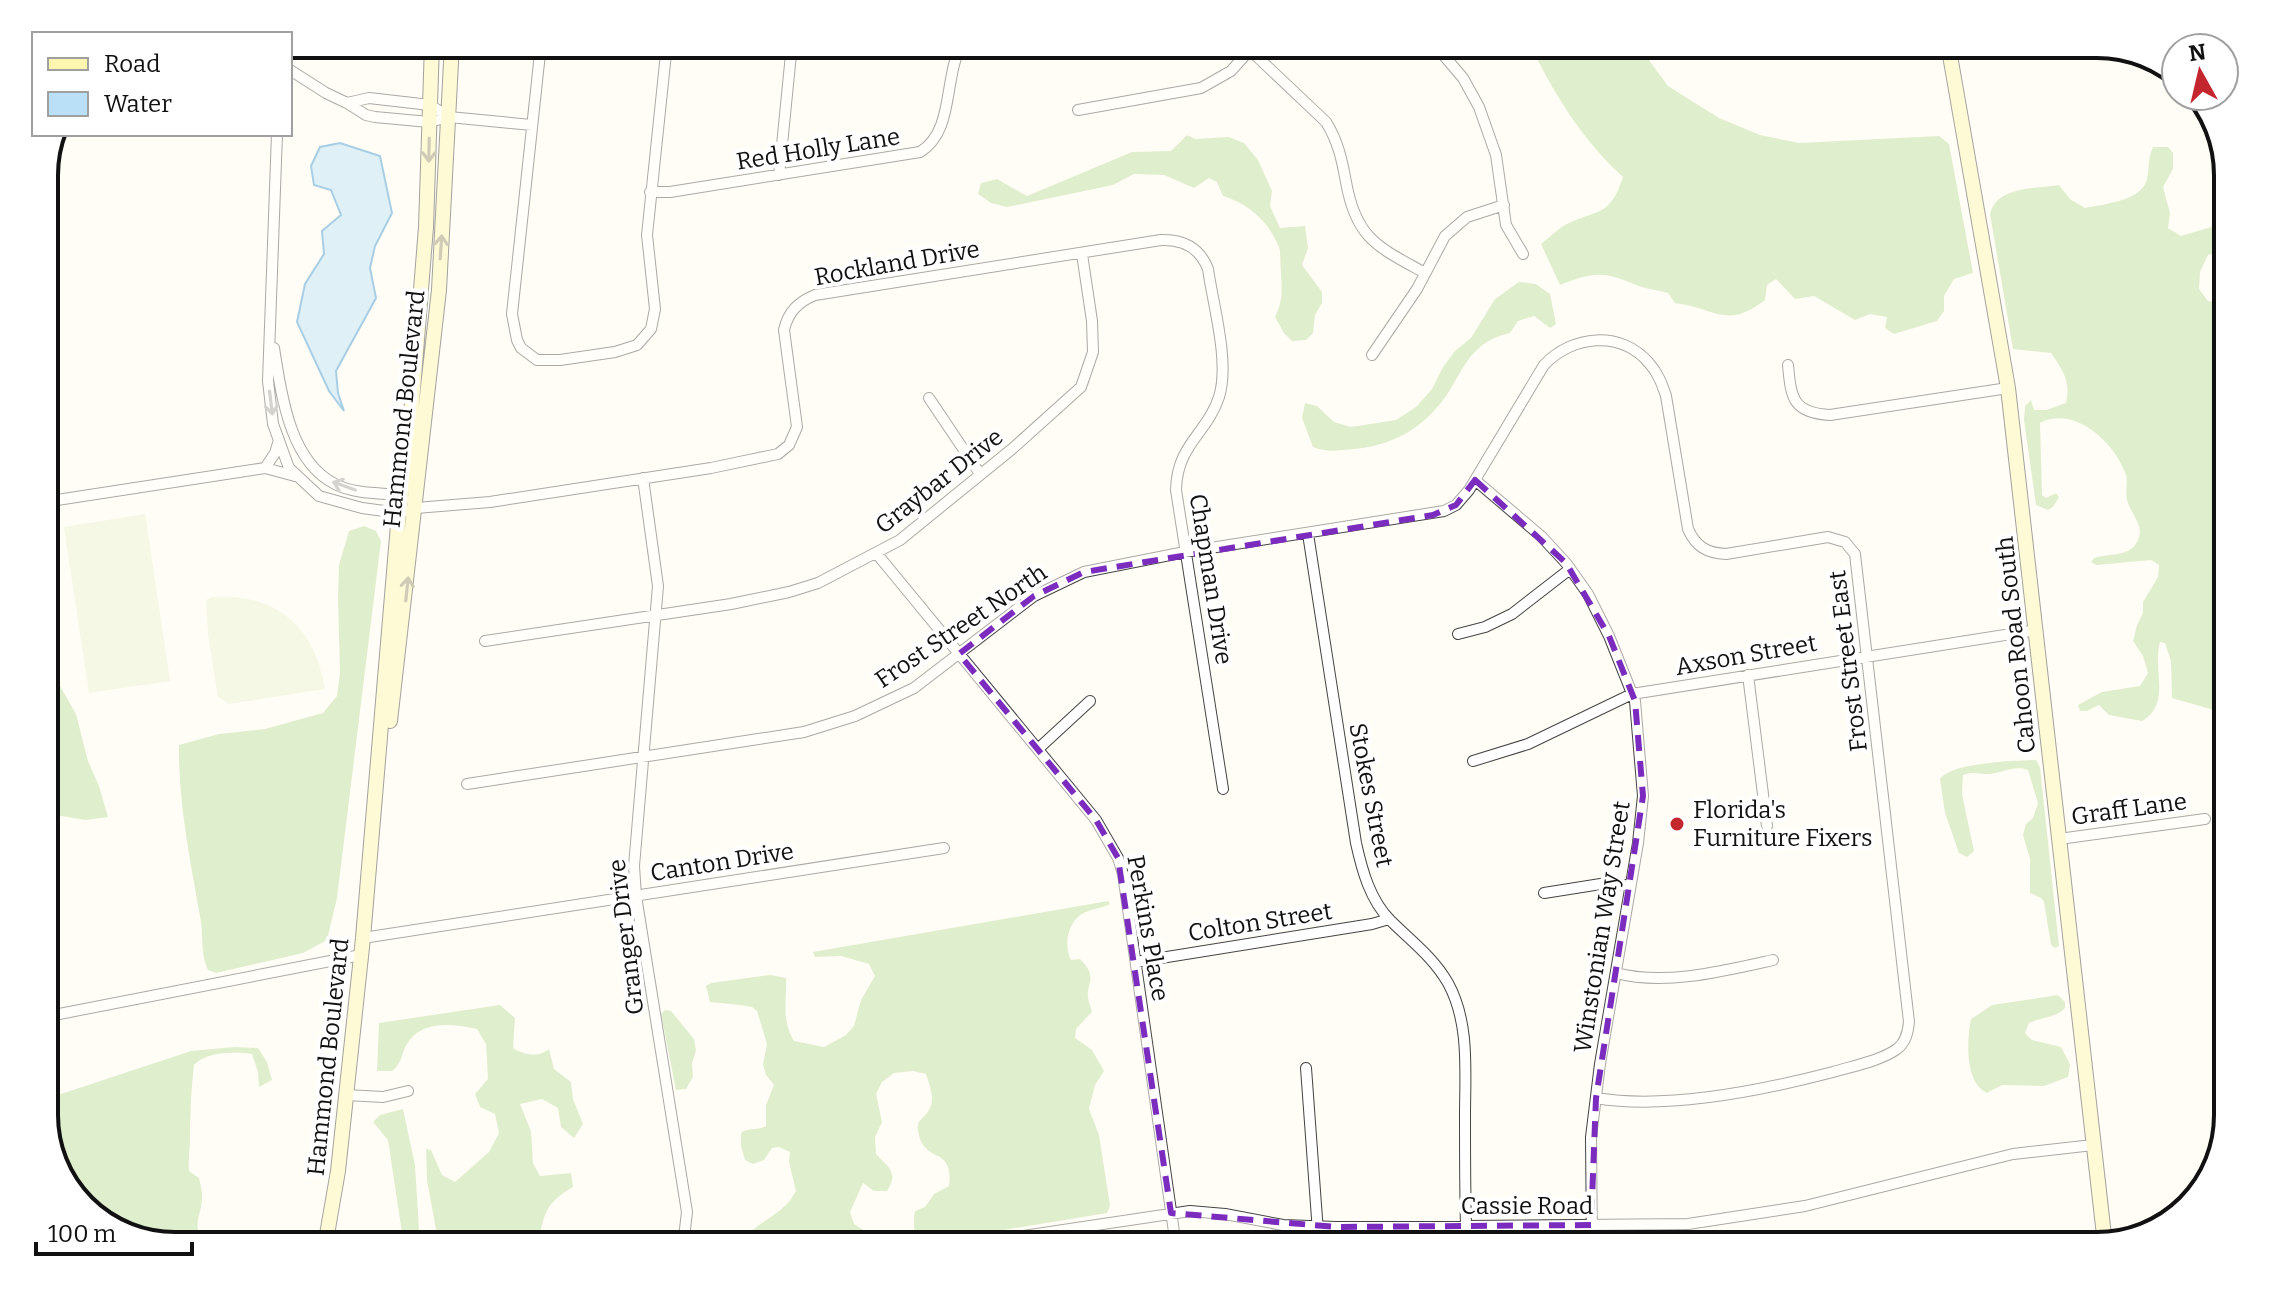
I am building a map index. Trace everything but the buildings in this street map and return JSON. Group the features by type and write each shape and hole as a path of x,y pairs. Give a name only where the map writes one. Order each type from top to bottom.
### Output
{"street":[{"name":"Hammond Boulevard","path":"327,1232 338,1171 363,938 399,513 409,440 426,227 432,58"},
{"name":"Hammond Boulevard","path":"377,776 389,727 396,675 439,290 451,58"},
{"path":"539,58 512,314 514,333 521,348 537,360 615,352 637,345 647,335 655,318 647,235 665,58"},
{"path":"779,175 791,58"},
{"name":"Red Holly Lane","path":"650,192 670,192 910,156 925,149 940,129 950,74 956,58"},
{"path":"1078,110 1201,88 1231,71 1243,58"},
{"path":"1264,58 1333,132 1349,198 1362,229 1386,251 1425,273"},
{"path":"1446,58 1463,78 1479,107 1496,155 1506,225 1523,254"},
{"name":"Cahoon Road South","path":"1950,58 2008,388 2103,1232"},
{"path":"292,71 366,115 429,122 449,117 532,125"},
{"path":"347,103 369,98 430,105 449,117"},
{"path":"277,136 268,381 273,424 289,468 319,496 362,508 399,513"},
{"path":"1372,355 1425,273 1438,247 1457,224 1467,217 1504,205"},
{"name":"Rockland Drive","path":"399,513 416,508 490,502 711,468 778,454 795,435 797,416 784,330 789,315 804,300 815,295 1168,240 1193,248"},
{"name":"Chapman Drive","path":"1193,248 1208,269 1223,380 1213,410 1185,450 1176,490 1223,789"},
{"name":"Graybar Drive","path":"485,641 789,592 818,583 900,540 1012,449 1081,387 1093,352 1092,321 1082,254"},
{"path":"270,325 278,378 296,441 315,470 334,484 358,491 401,495 416,508"},
{"name":"Frost Street North","path":"467,784 804,732 833,724 914,688 1034,596 1065,580 1105,567 1185,552 1444,511 1462,499 1544,365 1564,348 1585,341"},
{"name":"Frost Street East","path":"1585,341 1606,341 1630,348 1649,363 1659,377 1666,396 1688,529 1701,548 1726,554 1828,537 1845,542 1855,554 1909,1022 1908,1035 1900,1047 1850,1067 1763,1088 1697,1098 1619,1101 1596,1098"},
{"path":"1788,365 1789,386 1795,401 1817,414 1830,415 2008,388"},
{"path":"929,398 980,474"},
{"path":"265,468 279,440"},
{"path":"58,500 265,468 299,477"},
{"name":"Granger Drive","path":"643,478 658,586 635,840 636,896 687,1212 685,1232"},
{"name":"Winstonian Way Street","path":"1475,480 1541,536 1570,569 1588,594 1609,636 1632,694 1641,754 1643,796 1596,1098 1591,1149 1591,1232"},
{"name":"Stokes Street","path":"1308,534 1356,843 1373,896 1389,919 1431,959 1449,986 1459,1011 1465,1065 1466,1226"},
{"name":"Perkins Place","path":"877,554 1096,820 1118,858 1136,962 1174,1232"},
{"path":"1458,634 1485,627 1512,614 1570,569"},
{"name":"Axson Street","path":"1473,761 1528,744 1632,694 2036,630"},
{"path":"1748,675 1767,826"},
{"path":"1038,749 1090,701"},
{"name":"Graff Lane","path":"2059,839 2205,819"},
{"name":"Canton Drive","path":"363,938 944,848"},
{"path":"1544,893 1607,883 1630,886"},
{"name":"Colton Street","path":"1136,962 1389,919"},
{"path":"58,1014 361,955"},
{"path":"1616,973 1636,977 1681,975 1773,960"},
{"path":"1306,1068 1318,1232"},
{"path":"346,1095 383,1097 408,1091"},
{"name":"Cassie Road","path":"1047,1232 1171,1213 1204,1212 1283,1225 1317,1226 1688,1224 1754,1216 1867,1192 2013,1154 2093,1145"}],"highlighted area":[{"path":"1475,480 1566,563 1609,636 1635,701 1643,796 1596,1098 1591,1225 1336,1227 1171,1213 1118,858 1096,820 959,654 1034,596 1084,572 1433,515 1456,505"}],"green space":[{"path":"1537,58 1647,58 1668,86 1719,118 1760,135 1799,143 1939,136 1949,144 1973,273 1954,279 1944,296 1944,311 1937,321 1894,334 1885,328 1887,317 1870,314 1855,320 1814,296 1795,299 1776,279 1767,285 1765,300 1752,309 1730,315 1675,303 1668,293 1606,275 1590,276 1560,285 1541,244 1563,226 1602,210 1613,199 1623,177 1595,148"},
{"path":"1187,135 1195,139 1229,137 1244,143 1258,160 1272,191 1270,206 1280,228 1305,226 1308,248 1302,265 1322,292 1313,333 1306,340 1292,341 1275,317 1282,290 1280,250 1270,229 1241,203 1223,196 1217,182 1209,178 1194,188 1164,175 1134,174 1113,185 1007,207 991,203 978,194 981,183 997,179 1027,196 1132,152 1171,151"},
{"path":"2153,147 2168,147 2173,153 2173,169 2163,187 2170,213 2168,228 2181,236 2214,226 2214,253 2208,255 2200,272 2199,289 2208,301 2214,301 2214,710 2172,698 2171,661 2165,643 2160,642 2159,696 2151,714 2142,721 2109,715 2099,705 2080,711 2078,705 2102,692 2140,686 2148,673 2143,656 2133,641 2143,613 2143,602 2158,577 2159,565 2151,560 2096,565 2091,562 2094,558 2132,549 2140,533 2127,500 2127,478 2121,463 2103,440 2080,423 2053,419 2040,423 2042,495 2046,498 2056,493 2059,497 2048,510 2036,505 2024,420 2025,406 2031,400 2034,410 2046,410 2066,403 2067,382 2051,353 2013,349 1990,214 2000,198 2018,190 2059,185 2070,199 2085,208 2130,197 2144,186"},
{"path":"1519,282 1536,284 1550,294 1556,324 1550,328 1534,316 1518,321 1510,333 1488,341 1467,361 1432,413 1397,438 1355,449 1328,451 1313,447 1302,418 1305,403 1317,406 1334,422 1351,427 1396,420 1416,407 1432,389 1443,367 1455,351 1471,338 1495,299"},
{"path":"145,514 170,681 89,693 64,527"},
{"path":"364,526 376,531 381,541 337,898 327,940 303,953 216,973 208,970 203,953 183,812 179,745 219,734 265,729 323,713 337,696 340,672 339,565 349,531"},
{"path":"212,597 255,601 289,618 312,647 325,689 229,704 218,697 208,634 206,600"},
{"path":"58,682 76,714 88,761 108,817 85,820 58,815"},
{"path":"2036,760 2040,767 2059,946 2055,948 2051,945 2044,902 2030,893 2030,859 2023,835 2038,803 2028,770 2018,768 1963,775 1962,794 1974,851 1967,857 1959,853 1945,813 1940,779 1947,773 1970,766"},
{"path":"1108,901 1110,904 1079,916 1069,931 1067,943 1071,960 1080,959 1090,975 1088,998 1092,1012 1076,1029 1075,1038 1092,1050 1104,1071 1095,1085 1089,1109 1099,1135 1110,1206 1107,1213 991,1232 915,1232 915,1211 925,1207 934,1194 949,1186 949,1173 943,1159 921,1142 918,1124 931,1106 932,1096 926,1074 913,1071 894,1073 882,1082 876,1094 882,1122 875,1137 876,1154 891,1171 892,1179 887,1191 874,1191 863,1183 850,1212 854,1224 865,1232 750,1232 785,1206 796,1191 789,1162 790,1152 779,1147 772,1148 764,1160 753,1164 745,1160 741,1133 766,1126 766,1105 774,1085 766,1075 763,1064 767,1044 757,1011 752,1007 710,1002 706,986 770,975 786,978 786,1017 794,1041 824,1047 846,1035 854,1026 861,1000 875,976 869,964 841,956 815,957 813,952"},
{"path":"2058,995 2065,1002 2065,1008 2057,1014 2029,1023 2025,1033 2032,1040 2061,1047 2070,1064 2068,1077 2044,1086 2002,1085 1987,1093 1980,1088 1974,1080 1969,1060 1971,1019 1992,1005"},
{"path":"500,1005 515,1018 513,1048 531,1054 540,1054 549,1049 554,1069 571,1082 573,1099 583,1124 574,1138 561,1127 558,1108 542,1099 520,1104 531,1131 533,1163 540,1176 571,1173 573,1187 551,1205 541,1232 436,1232 427,1180 426,1149 431,1150 442,1175 455,1182 489,1152 499,1133 495,1114 480,1107 475,1094 488,1079 486,1044 477,1029 449,1025 430,1027 413,1036 392,1071 377,1071 379,1023"},
{"path":"665,1010 671,1011 694,1039 693,1077 686,1089 676,1090 661,1014"},
{"path":"258,1048 267,1062 272,1080 259,1087 252,1054 214,1055 194,1065 189,1171 199,1178 201,1188 199,1232 145,1228 104,1208 82,1186 60,1138 58,1095 191,1051"},
{"path":"403,1109 415,1165 419,1232 402,1232 388,1140 373,1122 380,1115"}],"water":[{"path":"340,143 380,156 392,213 375,246 370,268 376,298 336,371 344,411 329,391 297,322 305,284 324,254 322,231 341,215 331,190 314,185 311,166 320,147"}],"place":[{"name":"Florida's Furniture Fixers","path":"1677,824"}]}
